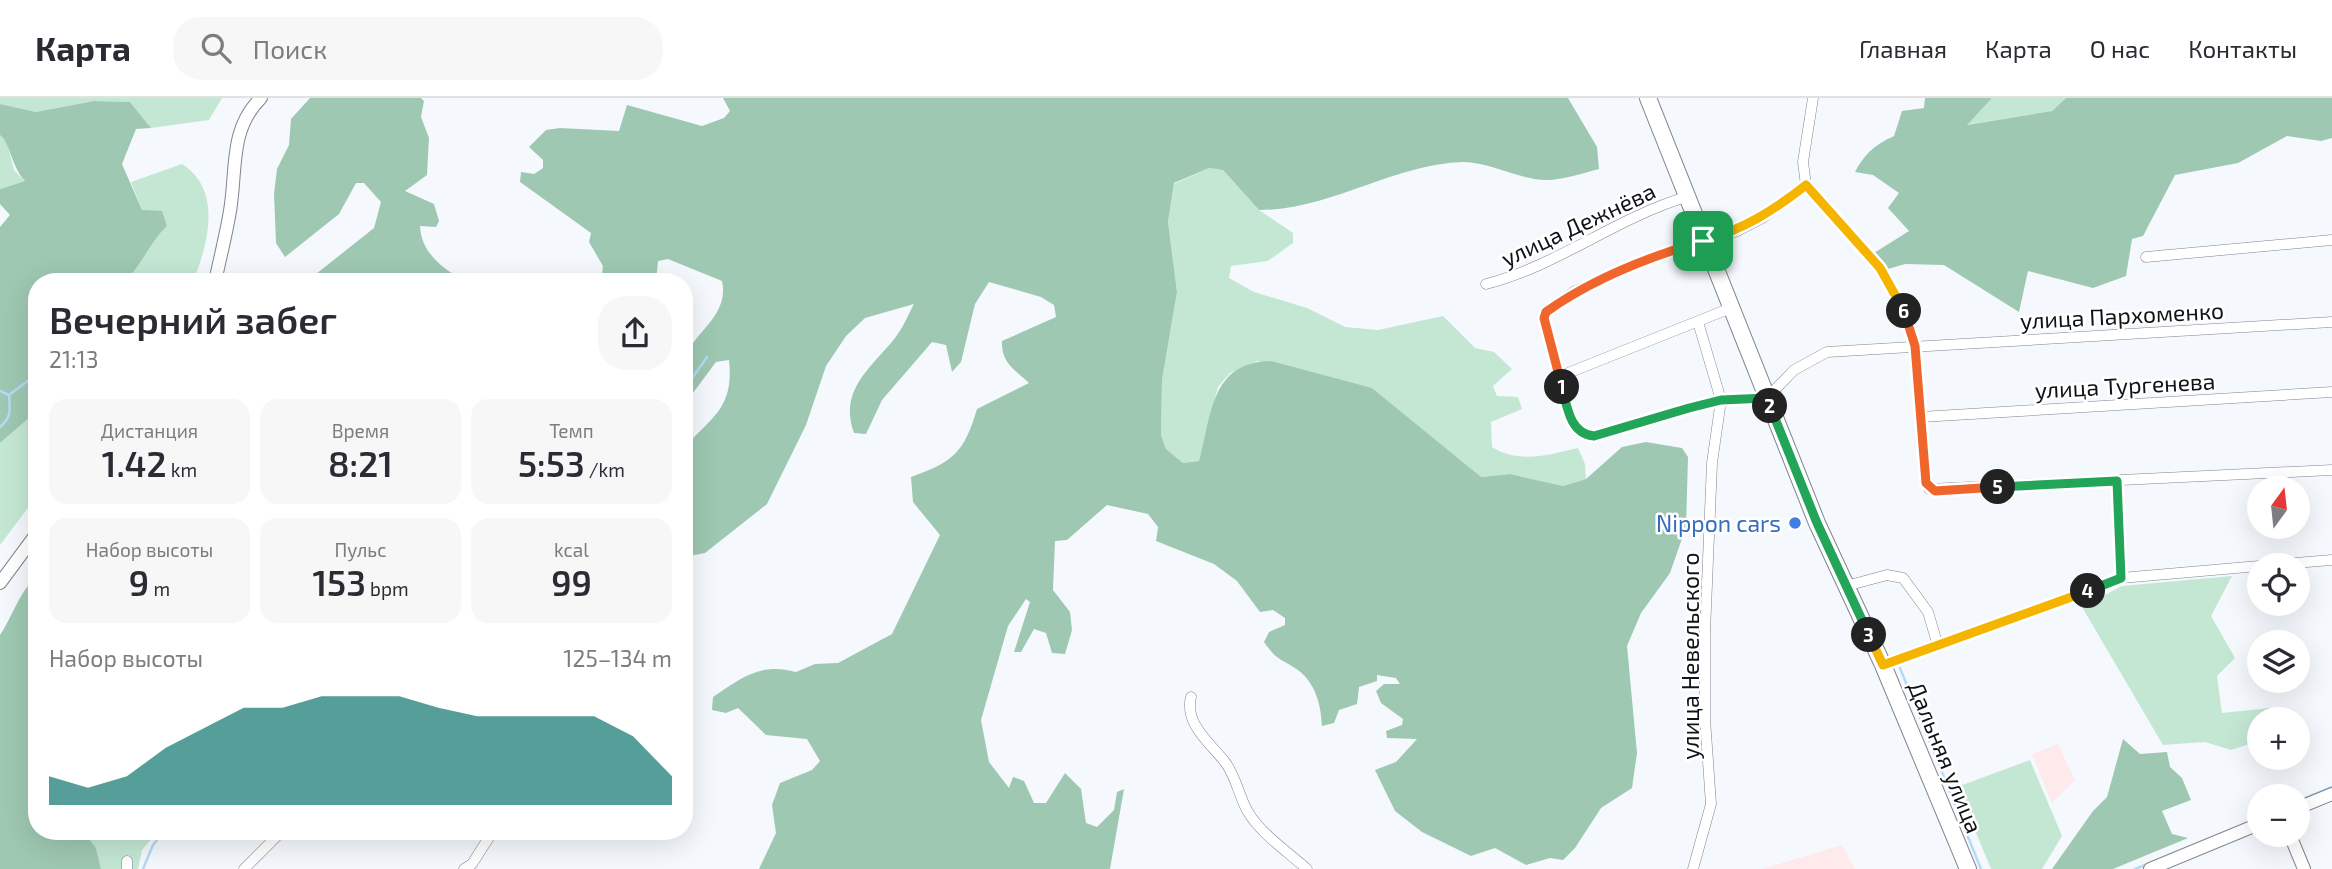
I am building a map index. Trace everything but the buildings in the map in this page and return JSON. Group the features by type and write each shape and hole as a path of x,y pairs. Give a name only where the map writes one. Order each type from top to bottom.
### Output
{"main road":[{"name":"Дальняя улица","path":"1648,98 1817,523 1883,665 1968,869"}],"street":[{"path":"217,273 230,209 240,126 247,112 261,98"},
{"path":"1813,98 1803,162 1806,185 1880,268 1909,321 1915,346 1926,483 1935,491 2332,470"},
{"path":"1767,398 1721,400 1594,436 1584,435 1573,425 1544,318 1546,312 1575,291 1641,262 1737,231 1764,217 1806,185"},
{"name":"улица Дежнёва","path":"1486,284 1510,278 1631,217 1686,197"},
{"path":"2146,257 2332,240"},
{"path":"1559,375 1731,308"},
{"name":"улица Пархоменко","path":"1767,398 1794,370 1827,352 2332,321"},
{"path":"1698,323 1721,400"},
{"name":"улица Тургенева","path":"1921,417 2332,392"},
{"name":"улица Невельского","path":"1693,869 1711,804 1705,719 1705,632 1712,463 1721,400"},
{"path":"2117,481 2121,578"},
{"path":"0,583 28,545"},
{"path":"2310,562 2332,560"},
{"path":"1883,665 2121,578 2247,567"},
{"name":"Дальняя улица","path":"1846,586 1887,575 1903,578 1928,612 1938,646"},
{"path":"1191,697 1189,706 1198,729 1209,747 1226,763 1248,813 1307,869"},
{"path":"2310,803 2332,794"},
{"path":"2150,869 2247,829"},
{"path":"244,869 273,840"},
{"path":"464,869 472,864 487,840"},
{"path":"2295,847 2304,869"}],"shaded area":[{"path":"2058,744 2075,780 2052,803 2032,754"},
{"path":"1842,845 1855,869 1762,869"}],"green space":[{"path":"0,98 222,98 209,120 151,128 130,102 94,101 36,112 0,104"},
{"path":"310,98 421,98 424,101 421,117 429,138 427,175 405,191 434,204 439,221 436,227 420,226 421,234 430,254 452,273 317,273 374,228 381,202 364,183 356,183 339,214 285,257 276,243 274,194 277,169 289,145 291,119"},
{"path":"723,98 1568,98 1597,147 1599,169 1566,178 1536,179 1463,162 1412,170 1311,203 1259,210 1223,170 1209,168 1174,183 1168,222 1177,292 1162,380 1161,435 1166,449 1183,463 1199,461 1211,409 1225,381 1236,371 1251,364 1271,361 1372,388 1481,477 1510,474 1563,486 1586,479 1622,447 1646,442 1682,448 1688,457 1686,527 1670,573 1641,613 1627,646 1637,753 1632,788 1601,808 1575,848 1563,860 1550,858 1526,865 1495,848 1471,856 1422,832 1395,811 1375,770 1396,762 1417,739 1387,738 1386,731 1402,725 1403,719 1381,703 1376,691 1384,684 1400,684 1396,678 1377,675 1377,681 1359,687 1357,704 1339,710 1334,723 1322,726 1319,703 1309,682 1298,670 1276,656 1264,642 1269,632 1285,625 1285,618 1273,610 1260,612 1237,581 1214,564 1156,541 1158,527 1148,514 1107,505 1067,540 1055,541 1053,590 1070,612 1072,630 1065,654 1052,653 1046,633 1034,629 1021,652 1014,652 1030,602 1026,599 1008,626 981,720 989,762 1009,788 1013,777 1024,781 1034,803 1046,803 1065,773 1081,789 1086,823 1097,827 1114,810 1117,792 1124,789 1110,869 759,869 776,833 772,805 780,783 812,770 820,761 807,739 766,735 738,708 726,713 712,710 713,697 742,678 762,671 784,669 796,672 815,664 838,663 892,634 940,535 913,502 911,477 937,466 955,454 967,436 977,409 1029,383 1006,360 1002,341 1056,317 1054,305 1041,297 989,282 975,304 961,362 952,372 946,345 932,342 882,400 866,434 854,433 850,404 854,392 868,369 898,334 914,304 865,318 846,336 826,366 806,425 767,504 705,553 693,555 693,438 720,409 725,400 730,376 729,360 716,362 693,393 693,344 720,305 722,281 668,259 658,261 657,273 602,273 603,266 589,242 591,233 520,182 521,172 534,174 543,168 543,160 529,147 546,130 560,128 619,131 627,105 702,126 724,118 730,111"},
{"path":"1925,98 1992,98 1967,125 2052,111 2066,98 2332,98 2332,138 2321,141 2287,136 2238,163 2175,175 2143,236 2132,239 2126,276 2093,288 2028,271 2019,312 1944,265 1905,264 1888,269 1874,253 1909,231 1888,208 1899,193 1873,175 1855,172 1871,150 1894,136 1902,111 1924,108"},
{"path":"1992,98 2066,98 2052,111 1965,125"},
{"path":"94,101 130,102 151,128 136,129 122,164 142,210 162,211 167,226 132,273 28,273 28,419 0,443 0,227 10,215 0,204 0,189 25,181 0,135 0,104 36,112"},
{"path":"0,135 6,139 14,170 25,181 0,189"},
{"path":"182,164 195,175 203,188 209,218 196,273 132,273 167,226 142,210 131,182"},
{"path":"1209,168 1223,170 1259,210 1293,233 1293,243 1268,261 1231,266 1229,278 1254,292 1307,308 1345,327 1378,330 1443,316 1475,348 1494,352 1512,369 1493,386 1497,396 1518,397 1522,409 1491,422 1492,447 1523,457 1578,448 1585,464 1586,479 1563,486 1510,474 1480,477 1372,388 1257,361 1230,373 1218,387 1199,461 1183,463 1166,449 1161,435 1162,380 1177,292 1168,222 1174,184"},
{"path":"28,419 28,508 0,545 0,443"},
{"path":"2232,576 2211,616 2235,658 2217,676 2222,713 2247,710 2247,745 2231,750 2205,742 2163,745 2082,607 2122,586"},
{"path":"28,586 28,840 90,840 96,848 101,869 0,869 0,635"},
{"path":"2123,739 2140,754 2167,752 2170,767 2182,778 2191,800 2162,811 2172,834 2188,838 2113,869 2052,869 2093,811 2107,797"},
{"path":"2030,760 2062,836 2042,869 1991,869 1957,787"},
{"path":"90,840 151,840 142,850 138,869 101,869 96,848"}],"waterway":[{"path":"693,377 707,357"},
{"path":"9,395 28,381"},
{"path":"0,391 9,395"},
{"path":"0,427 10,409 9,395"},
{"path":"1900,668 1981,869"},
{"path":"2310,796 2332,787"},
{"path":"143,869 157,840"},
{"path":"2135,869 2150,863"}],"place":[{"name":"Nippon cars","path":"1795,523"}],"route":[{"path":"1806,185 1880,268 1909,321 1915,346 1924,465 1929,489 1935,491 2117,481 2121,578 1883,665 1817,523 1767,398 1721,400 1594,436 1579,432 1573,425 1553,358 1544,318 1546,312 1575,291 1641,262 1703,241 1737,231 1764,217 1806,185"}]}
